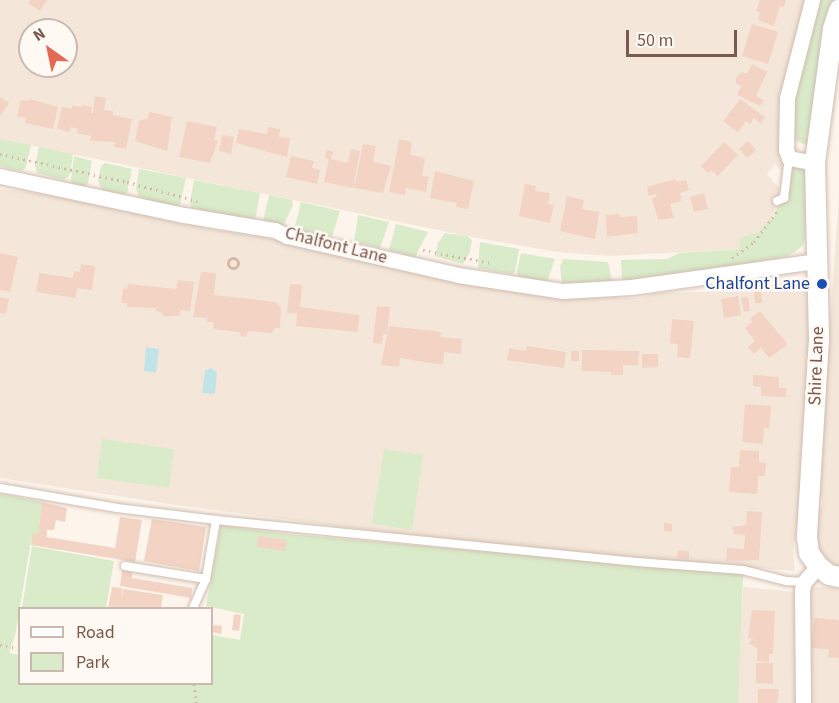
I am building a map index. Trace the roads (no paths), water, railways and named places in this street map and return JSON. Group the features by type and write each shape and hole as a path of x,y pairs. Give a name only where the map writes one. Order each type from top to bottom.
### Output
{"street":[{"path":"812,0 787,98 786,150 789,158 816,163"},
{"name":"Shire Lane","path":"818,566 809,553 807,538 819,339 816,163 833,29 839,10"},
{"name":"Chalfont Lane","path":"0,176 173,213 274,230 288,236 458,275 562,291 631,288 817,261"},
{"path":"803,703 804,582 818,566 829,575 839,577"}],"lane":[{"path":"781,199 789,158"},
{"path":"0,488 117,508 216,520 637,562 743,570 786,581 804,582"},
{"path":"194,607 206,579 216,520"},
{"path":"125,566 206,579"}],"water":[{"path":"146,347 159,349 156,373 144,371"},
{"path":"211,368 217,372 215,394 202,393 205,371"}],"place":[{"name":"Chalfont Lane","path":"822,284"}]}
